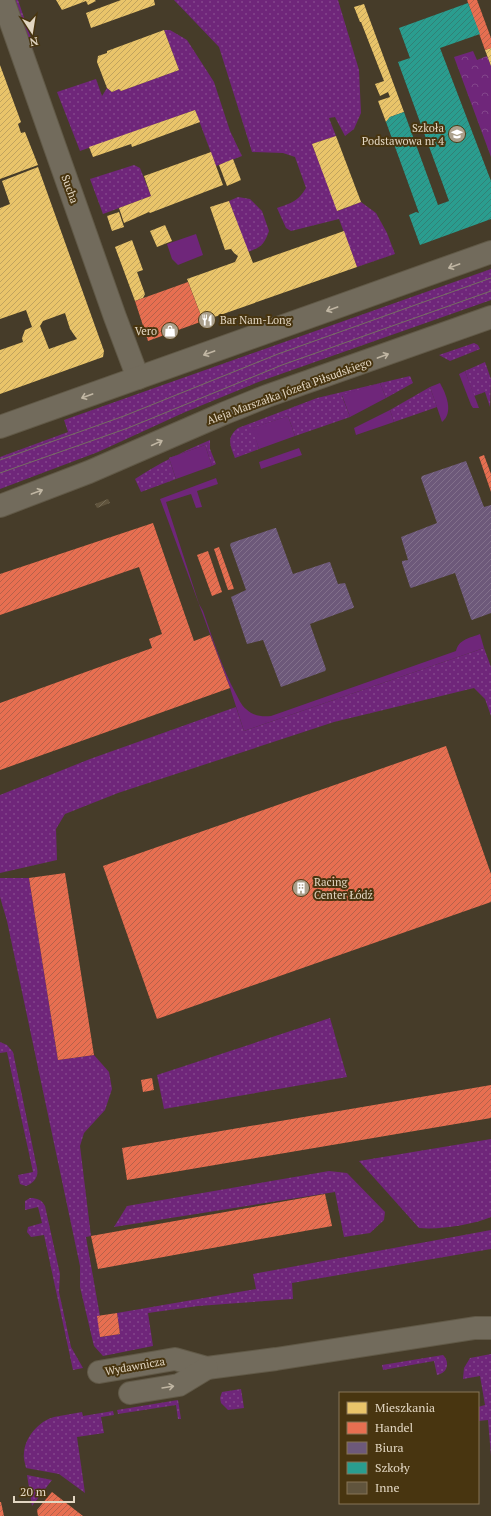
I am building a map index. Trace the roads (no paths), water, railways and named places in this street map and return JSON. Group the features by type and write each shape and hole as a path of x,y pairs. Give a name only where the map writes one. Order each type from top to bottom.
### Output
{"main road":[{"name":"Sucha","path":"3,0 138,378"},
{"path":"0,427 491,252"},
{"name":"Aleja Marszałka Józefa Piłsudskiego","path":"0,506 89,472 267,396 491,317"},
{"path":"130,1393 179,1385 207,1368 475,1328 491,1328"},
{"name":"Wydawnicza","path":"99,1372 175,1359 207,1368"}],"tram line":[{"path":"0,460 124,416 278,354 491,278"},
{"path":"0,473 128,428 282,365 491,291"}],"place":[{"name":"Szkoła Podstawowa nr 4","path":"457,134"},
{"name":"Bar Nam-Long","path":"207,320"},
{"name":"Vero","path":"170,331"},
{"name":"Racing Center Łódź","path":"301,888"}]}
